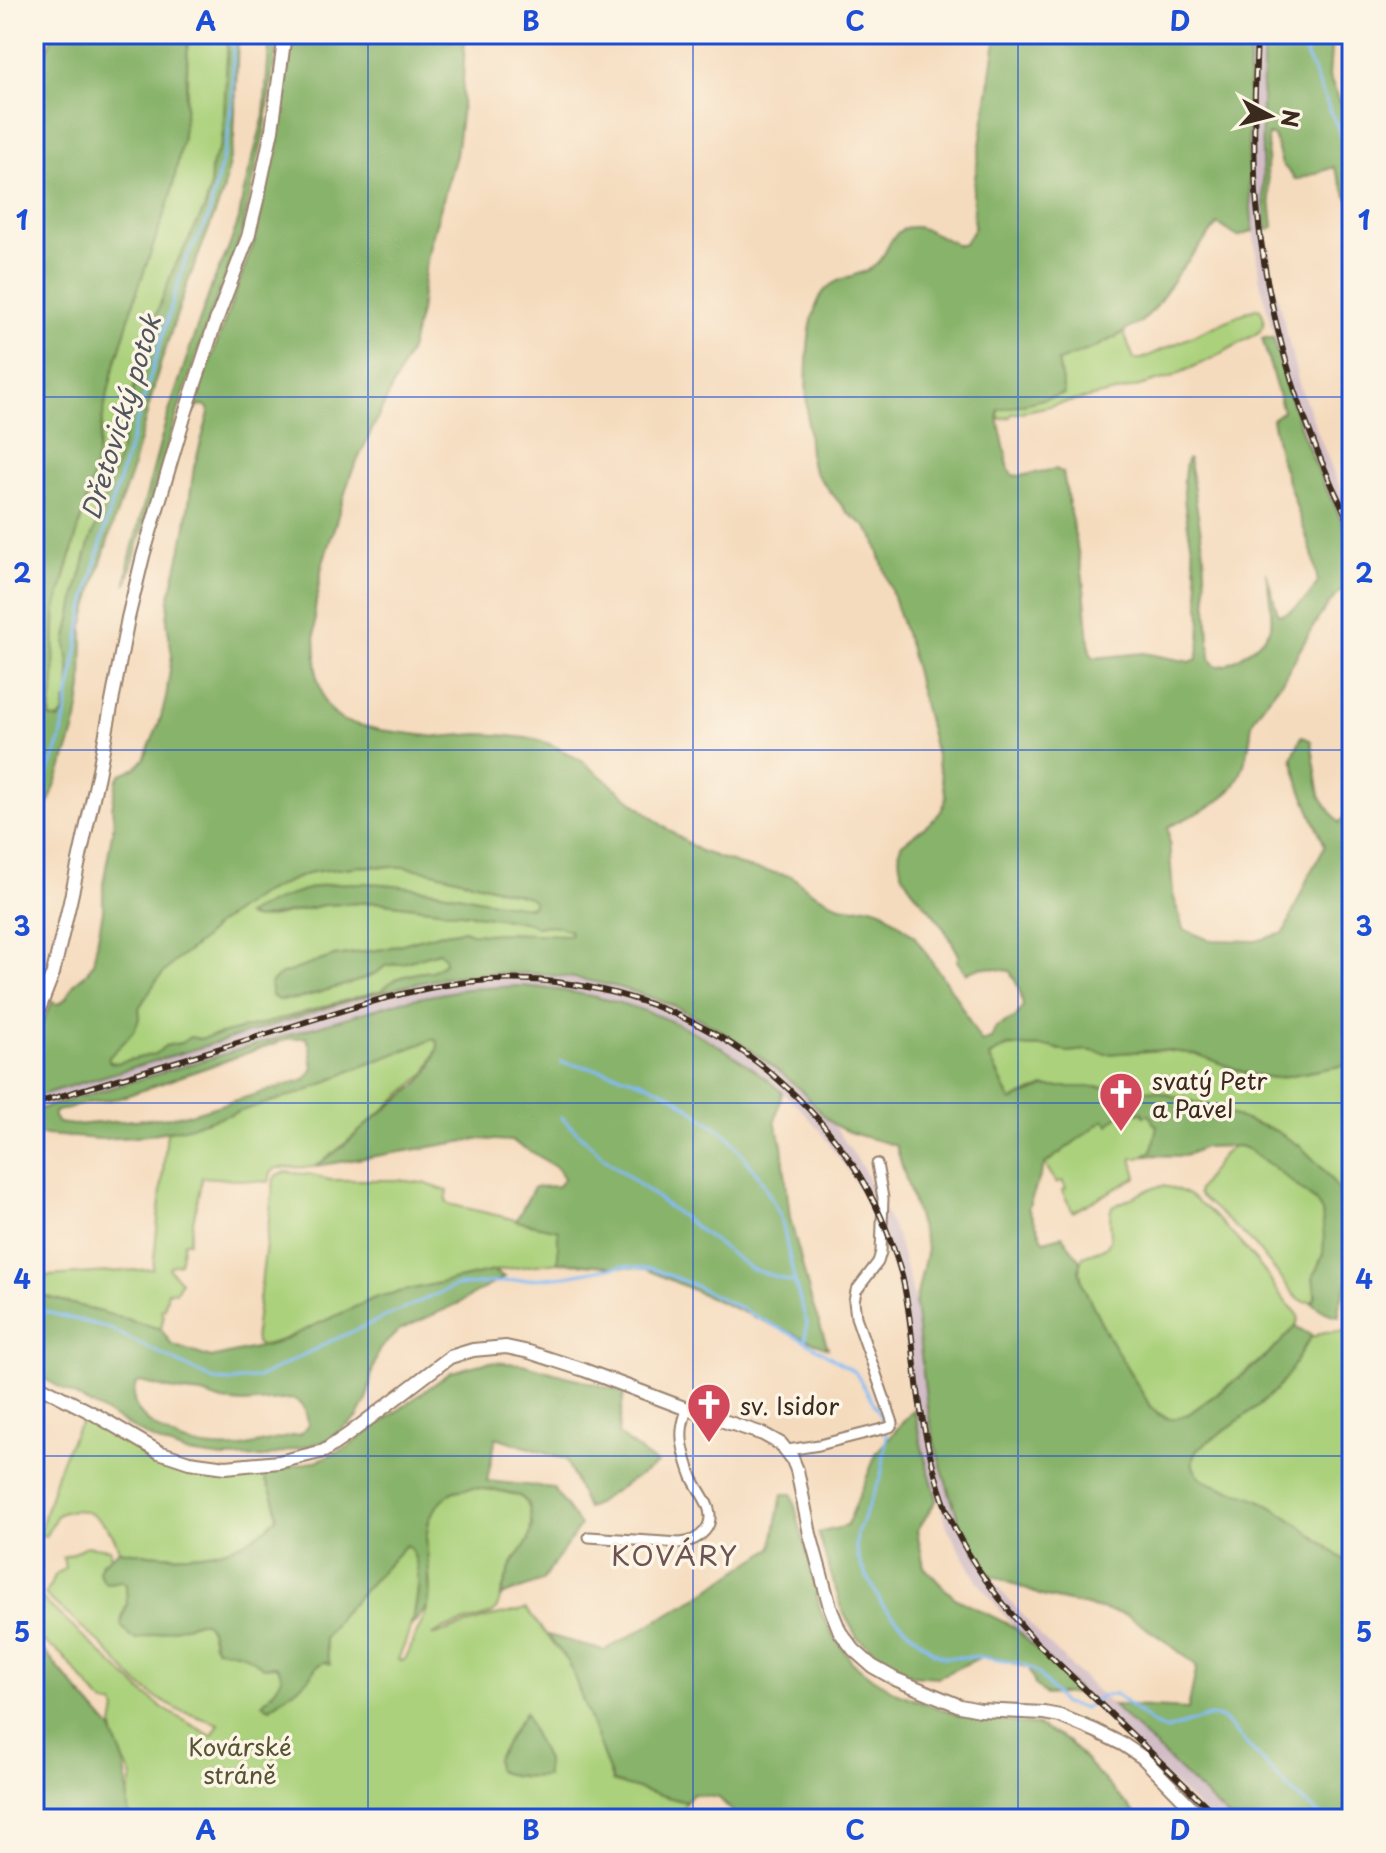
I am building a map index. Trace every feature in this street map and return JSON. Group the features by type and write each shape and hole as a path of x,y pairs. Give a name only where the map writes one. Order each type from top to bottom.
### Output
{"main road":[{"path":"34,1022 53,973 70,902 143,556 184,417 255,210 272,130 285,34"},
{"path":"34,1383 159,1452 189,1462 226,1467 279,1462 324,1451 441,1362 459,1353 506,1347 604,1377 763,1434 788,1450 797,1470 830,1607 840,1632 872,1666 960,1706 1044,1713 1096,1731 1142,1757 1203,1819"}],"street":[{"path":"788,1450 876,1431 893,1423 856,1317 854,1301 856,1291 878,1262 881,1252 883,1198 877,1164"},
{"path":"589,1537 680,1543 691,1541 708,1528 709,1509 691,1475 682,1443 681,1426 687,1409"}],"shaded area":[{"path":"1250,34 1264,34 1261,160 1273,279 1299,384 1352,512 1352,542 1322,480 1287,389 1260,281 1250,206 1248,161"},
{"path":"491,973 555,975 587,980 635,992 701,1019 769,1063 832,1123 863,1168 896,1235 915,1304 927,1407 935,1445 960,1523 975,1552 1003,1593 1042,1638 1230,1819 1210,1819 1032,1648 978,1582 948,1529 922,1448 896,1280 876,1222 851,1175 800,1108 761,1074 715,1042 631,1005 303,1030 34,1111 34,1097 399,988"}],"green space":[{"path":"53,34 188,34 185,117 171,195 112,375 95,469 56,609 54,688 49,714 50,718 59,720 69,694 66,643 78,585 120,453 135,384 145,361 154,321 173,270 206,206 212,162 223,135 228,34 238,34 234,138 223,193 186,287 159,368 131,473 95,582 83,626 82,688 77,720 34,843 34,84"},
{"path":"188,34 228,34 225,120 221,145 211,167 210,190 203,213 173,270 154,321 145,361 135,384 120,453 85,557 66,643 71,681 69,694 59,720 50,718 56,609 95,469 112,375 182,142"},
{"path":"270,34 278,34 265,129 241,235 177,414 126,585 129,561 166,421 214,280 239,219 264,116"},
{"path":"292,34 465,34 462,107 456,155 431,241 420,312 410,350 351,474 322,566 315,608 315,635 317,677 325,703 343,721 380,730 437,737 479,734 536,739 582,761 663,826 700,851 749,868 791,876 812,892 840,906 881,909 914,936 955,995 981,1042 991,1039 996,1027 1016,1017 1023,1006 1019,988 1010,971 983,967 966,973 957,961 959,955 945,930 909,884 900,866 901,845 935,818 946,796 910,649 874,538 848,513 811,464 807,372 812,322 818,302 827,288 877,264 900,231 916,227 958,245 964,244 974,229 973,191 997,34 1250,34 1248,157 1253,231 1238,237 1218,224 1141,322 1096,347 1058,361 1064,394 998,410 998,418 1012,475 1056,469 1063,473 1083,578 1090,652 1094,658 1144,653 1190,662 1197,659 1200,600 1184,499 1189,459 1204,553 1210,658 1215,665 1224,665 1247,652 1270,629 1266,572 1278,614 1281,615 1302,602 1318,582 1312,553 1280,458 1272,419 1283,411 1262,338 1273,338 1303,435 1352,542 1352,582 1321,615 1282,681 1256,716 1245,761 1232,789 1214,804 1168,827 1173,894 1183,929 1209,940 1256,941 1284,933 1325,846 1301,789 1292,758 1302,736 1311,741 1320,796 1339,823 1352,809 1352,1064 1276,1078 1251,1075 1196,1054 1161,1050 1106,1054 1087,1050 1067,1052 1051,1047 1008,1046 989,1056 1011,1101 1044,1087 1156,1091 1276,1131 1300,1146 1324,1170 1341,1194 1352,1226 1350,1275 1339,1306 1339,1316 1311,1302 1316,1295 1313,1278 1323,1254 1324,1239 1322,1212 1315,1201 1272,1166 1240,1146 1204,1147 1185,1156 1144,1155 1152,1151 1157,1125 1149,1114 1123,1114 1109,1125 1104,1120 1045,1164 1028,1208 1044,1241 1062,1236 1080,1260 1083,1286 1108,1336 1150,1406 1166,1418 1187,1415 1258,1363 1295,1326 1312,1336 1282,1383 1252,1410 1198,1449 1193,1467 1206,1481 1271,1506 1352,1564 1352,1819 1230,1819 1112,1705 1188,1709 1197,1666 1127,1615 1042,1596 989,1574 960,1523 935,1445 927,1407 915,1304 927,1249 896,1146 833,1124 800,1089 755,1053 708,1023 674,1006 598,982 519,973 466,975 359,998 34,1097 34,1041 52,1001 60,1003 66,998 93,963 103,911 103,884 114,823 112,808 117,780 144,759 166,698 172,655 167,622 169,599 185,532 194,467 209,413 204,405 194,411 194,405 255,239 279,131","holes":["361,866 406,867 529,897 534,901 531,907 398,885 339,884 296,893 246,915 256,919 324,905 377,902 506,919 536,927 557,926 570,931 571,935 488,934 464,930 384,949 334,956 280,975 270,984 272,996 279,1000 297,999 358,981 385,966 439,952 445,963 432,971 395,979 382,990 274,1021 200,1039 190,1037 181,1043 165,1046 156,1054 109,1062 109,1057 135,1029 139,1008 156,981 215,926 259,895 312,872"]},
{"path":"1264,34 1332,34 1329,77 1352,127 1352,207 1334,167 1296,180 1282,164 1274,136 1268,135 1267,171 1273,227 1267,230 1262,156"},
{"path":"1255,308 1260,309 1264,319 1258,333 1171,377 999,419 998,410 1064,394 1058,361 1124,333 1134,359 1142,359"},
{"path":"361,866 406,867 433,872 535,901 531,907 513,906 437,891 360,883 323,885 267,905 248,917 267,918 324,905 377,902 506,919 539,927 555,925 570,931 571,936 488,934 464,930 384,949 334,956 280,975 279,1000 297,999 358,981 385,966 434,953 440,952 445,963 432,971 395,979 383,990 274,1021 200,1039 190,1037 181,1043 165,1046 156,1054 109,1062 109,1057 125,1041 140,1016 139,1008 156,981 215,926 259,895 287,882 312,872"},
{"path":"521,986 558,990 628,1005 692,1031 723,1048 782,1092 775,1122 782,1145 790,1218 812,1303 828,1348 646,1269 558,1262 558,1230 516,1221 534,1187 558,1186 564,1178 558,1169 511,1141 478,1139 316,1166 422,1080 436,1053 438,1042 434,1039 307,1091 185,1128 136,1137 100,1139 34,1134 34,1111 402,1001 466,989","holes":["306,1037 313,1068 306,1079 194,1113 74,1125 58,1123 54,1117 54,1112 120,1098 287,1039"]},
{"path":"432,1039 439,1045 426,1073 314,1167 277,1168 271,1172 269,1182 202,1177 189,1242 184,1242 180,1263 169,1269 181,1282 176,1292 168,1291 164,1310 161,1310 164,1314 161,1329 34,1293 34,1277 153,1269 167,1132 307,1091"},
{"path":"1008,1046 1051,1047 1067,1052 1087,1050 1106,1054 1161,1050 1196,1054 1251,1075 1276,1078 1352,1064 1352,1226 1341,1194 1324,1170 1300,1146 1276,1131 1156,1091 1035,1090 1011,1101 989,1056"},
{"path":"1131,1112 1150,1114 1154,1124 1158,1125 1152,1152 1132,1158 1137,1177 1073,1212 1062,1191 1066,1188 1062,1181 1057,1184 1045,1164 1104,1119"},
{"path":"1233,1146 1243,1147 1262,1158 1322,1210 1325,1242 1314,1277 1314,1301 1305,1302 1297,1298 1253,1243 1198,1194 1222,1156"},
{"path":"286,1172 329,1180 423,1183 448,1191 446,1202 449,1204 559,1230 558,1262 493,1271 377,1297 288,1338 261,1346 256,1343 255,1333 274,1179"},
{"path":"1163,1186 1188,1195 1214,1216 1264,1271 1298,1317 1282,1342 1187,1415 1176,1418 1163,1416 1150,1406 1108,1336 1083,1286 1079,1267 1083,1256 1102,1249 1110,1241 1112,1207"},
{"path":"493,1271 504,1277 459,1303 399,1330 379,1350 367,1400 357,1418 326,1441 265,1457 223,1458 187,1453 160,1443 34,1373 34,1293 161,1329 172,1345 211,1358 276,1343 377,1297","holes":["140,1382 244,1403 294,1399 305,1410 308,1425 301,1434 238,1448 204,1447 183,1442 163,1432 143,1417 134,1403 134,1391"]},
{"path":"1352,1331 1352,1564 1270,1506 1200,1477 1192,1463 1198,1449 1279,1386 1310,1338 1324,1332"},
{"path":"488,1362 522,1364 624,1392 618,1434 657,1464 587,1509 566,1460 496,1437 487,1481 553,1488 580,1526 542,1581 501,1596 510,1567 529,1540 532,1525 529,1504 520,1496 473,1488 454,1491 439,1503 429,1520 426,1540 429,1603 411,1626 418,1576 414,1556 406,1545 341,1615 324,1639 330,1664 324,1662 316,1667 301,1685 270,1708 262,1704 278,1685 280,1671 276,1666 264,1667 241,1653 215,1648 205,1622 138,1639 130,1637 121,1625 127,1603 126,1585 122,1581 106,1583 99,1573 102,1564 119,1550 160,1555 202,1554 242,1543 276,1519 275,1502 263,1474 319,1460 348,1447 451,1372"},
{"path":"914,1409 937,1499 917,1531 924,1567 955,1598 1014,1627 1080,1693 1046,1695 1035,1685 1029,1668 981,1657 938,1677 911,1675 857,1637 843,1612 818,1533 847,1526 877,1452"},
{"path":"90,1420 161,1462 224,1475 263,1474 275,1502 276,1519 242,1543 202,1554 160,1555 119,1550 103,1523 78,1510 57,1515 45,1537 40,1533 63,1458 82,1421"},
{"name":"Kovárské stráně","path":"467,1488 502,1490 519,1496 530,1509 529,1539 511,1565 497,1608 492,1614 443,1629 432,1636 526,1609 569,1663 613,1782 686,1802 680,1819 129,1819 127,1800 132,1777 114,1739 114,1704 100,1700 61,1654 34,1635 34,1591 167,1711 212,1736 219,1724 178,1710 154,1696 45,1594 56,1574 65,1568 63,1557 86,1546 110,1549 110,1558 102,1562 99,1572 109,1583 122,1581 126,1584 127,1603 121,1620 135,1639 202,1621 209,1628 213,1645 252,1659 327,1650 324,1639 341,1615 407,1545 418,1569 418,1584 413,1618 398,1659 403,1661 409,1654 429,1599 426,1538 431,1517 447,1495","holes":["525,1713 546,1776 521,1776 497,1771 508,1738"]},
{"path":"782,1494 792,1494 821,1612 852,1662 897,1693 937,1708 958,1715 1039,1726 1069,1742 1140,1819 740,1819 719,1798 693,1794 686,1802 613,1782 569,1663 548,1635 604,1651 696,1598 772,1548"},
{"path":"34,1640 113,1731 124,1761 129,1819 34,1819 34,1679 37,1672 34,1671"},
{"path":"525,1713 546,1760 546,1776 521,1776 497,1771 496,1759"}],"waterway":[{"name":"Dřetovický potok","path":"34,811 61,739 85,605 106,524 185,261 208,219 228,135 233,93 233,34"},
{"path":"1301,34 1307,57 1352,161"},
{"path":"1335,34 1352,60"},
{"path":"561,1062 649,1084 673,1096 728,1136 759,1176 781,1217 807,1323 805,1339"},
{"path":"561,1117 607,1160 751,1269 793,1282"},
{"path":"34,1309 106,1327 214,1380 233,1381 260,1377 331,1341 455,1286 566,1276 621,1266 653,1269 696,1286 805,1341 855,1372 879,1412 887,1436 881,1476 857,1533 860,1564 883,1606 933,1652 945,1657 981,1657 1022,1664 1037,1672 1063,1704 1084,1708 1101,1696 1115,1694 1156,1726 1166,1730 1210,1716 1222,1718 1287,1787 1324,1819"}],"railway":[{"path":"1257,34 1255,184 1269,289 1302,411 1352,527"},
{"path":"34,1104 366,1004 467,982 549,981 589,987 668,1011 740,1050 773,1075 817,1118 853,1165 881,1217 902,1276 930,1455 948,1513 962,1543 1002,1602 1037,1643 1220,1819"}],"place":[{"name":"svatý Petr a Pavel","path":"1121,1133"},
{"name":"sv. Isidor","path":"709,1444"}],"district":[{"name":"KOVÁRY","path":"675,1554"}]}
